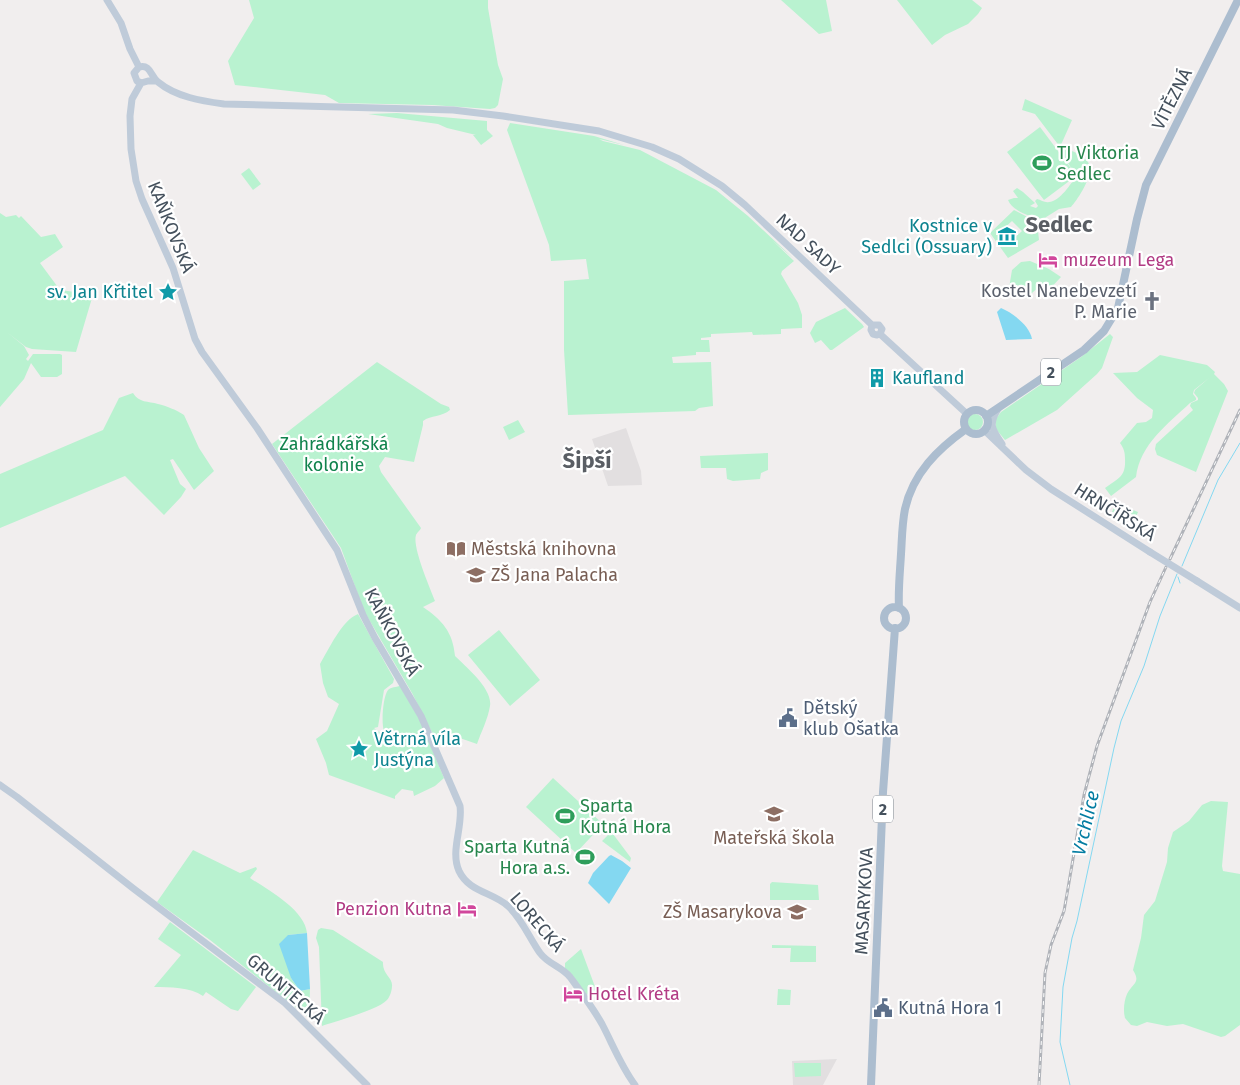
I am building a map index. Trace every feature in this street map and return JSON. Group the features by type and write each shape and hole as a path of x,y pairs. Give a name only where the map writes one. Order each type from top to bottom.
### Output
{"main road":[{"name":"VÍTĚZNÁ","path":"986,416 1084,350 1098,338 1114,317 1121,300 1137,218 1146,185 1238,0"},
{"path":"978,410 986,416 988,422 984,430 976,434 966,429 964,422 967,414 971,411 978,410"},
{"name":"2","path":"895,608 906,503 926,464 943,446 966,429"},
{"name":"2","path":"895,608 904,612 906,618 901,626 895,628 889,626 884,618 886,612 895,608"},
{"name":"MASARYKOVA","path":"871,1085 884,787 895,628"}],"street":[{"path":"107,0 122,23 130,48 139,67"},
{"name":"KAŇKOVSKÁ","path":"139,67 134,73 145,81 132,99 130,116 131,149 136,181 142,199 173,268 188,317 202,352 256,428 337,550 363,615 426,727 460,806 461,820 457,844 457,864"},
{"name":"NAD SADY","path":"139,67 148,68 145,81 206,102 453,110 503,116 599,132 652,147 679,159 722,186 758,217 872,326 870,330 872,334 880,334 967,414"},
{"path":"1000,407 993,417 992,425 1005,451"},
{"name":"HRNČÍŘSKÁ","path":"984,430 1005,451 1051,489 1240,608"},
{"name":"GRUNTECKÁ","path":"0,785 291,1008 367,1085"},
{"name":"LORECKÁ","path":"457,864 461,874 474,888 507,906 519,919 543,957 569,976 601,1023 623,1067 635,1085"}],"shaded area":[{"path":"626,428 641,471 642,485 608,486 592,439"},
{"path":"837,1059 823,1085 793,1085 792,1061"}],"green space":[{"path":"249,0 488,0 498,65 503,79 498,105 490,109 432,105 339,103 325,95 235,85 228,61 254,18"},
{"path":"781,0 826,0 832,31 819,34"},
{"path":"897,0 972,0 982,8 968,24 945,35 932,45"},
{"path":"1025,99 1072,120 1060,147 1035,114 1022,110"},
{"path":"397,113 487,121 487,130 493,136 481,145 473,135 476,135 438,124 368,114"},
{"path":"510,123 594,136 624,145 599,139 603,141 640,150 716,190 748,216 794,259 772,240 794,261 781,274 798,303 802,315 802,328 781,329 781,334 753,335 752,332 711,334 711,337 701,338 701,340 709,340 710,352 696,352 696,355 672,357 673,363 711,362 713,406 699,408 695,411 568,415 564,350 564,281 589,279 586,259 551,261 549,245 507,130"},
{"path":"1040,127 1073,171 1060,150 1062,147 1085,158 1090,169 1084,187 1071,207 1059,209 1043,219 1018,211 1010,204 1008,200 1018,198 1013,191 1017,188 1023,192 1035,203 1030,206 1036,208 1038,206 1035,201 1037,199 1048,202 1057,199 1065,192 1076,176 1044,200 1007,152"},
{"path":"249,168 261,184 253,190 241,174"},
{"path":"1014,210 1037,222 1039,240 1008,258 990,233","holes":["1012,221 1022,231 1011,241 1008,237 1004,240 1002,237 1005,234 1002,230"]},
{"path":"0,213 6,217 16,215 19,218 21,216 41,237 55,234 63,247 40,263 60,290 75,292 75,295 92,298 76,352 32,349 26,347 8,333 24,346 29,355 26,359 28,361 33,354 62,355 62,374 57,377 41,377 31,363 24,379 0,407"},
{"path":"1030,261 1049,269 1061,277 1045,294 1039,287 1026,298 1023,293 1016,298 1009,288 1012,270 1021,262"},
{"path":"845,308 864,327 832,350 821,340 815,343 810,333 816,322"},
{"path":"1110,334 1113,337 1102,368 1097,374 1057,410 1005,440 996,429 995,420 1001,412 1081,357"},
{"path":"1160,355 1207,365 1215,372 1214,374 1228,391 1196,472 1157,455 1155,449 1156,444 1193,410 1190,406 1191,403 1198,400 1194,393 1195,390 1209,378 1194,390 1193,394 1196,400 1190,403 1173,419 1149,445 1143,454 1136,477 1111,496 1105,488 1123,473 1125,465 1124,452 1120,443 1137,423 1146,422 1152,418 1153,410 1137,398 1113,373 1137,372"},
{"name":"Zahrádkářská kolonie","path":"377,362 441,404 449,407 450,410 423,421 414,462 385,457 379,466 381,472 421,528 416,535 415,541 422,568 435,601 423,607 445,627 452,640 455,656 478,679 490,699 488,716 477,744 454,736 439,746 412,693 364,611 341,548 272,444"},
{"path":"133,393 141,400 168,407 184,415 199,448 214,471 194,490 173,459 170,460 180,484 186,489 164,515 125,476 0,528 0,474 103,430 119,398"},
{"path":"972,414 978,414 983,419 981,428 972,430 967,425 967,419"},
{"path":"518,420 525,432 509,440 503,427"},
{"path":"768,453 768,470 761,473 760,479 733,481 727,479 726,468 701,468 700,456"},
{"path":"1116,503 1138,512 1134,521 1112,512"},
{"path":"358,614 394,679 393,683 384,690 378,727 374,728 379,732 384,731 383,710 386,693 391,688 400,686 420,720 444,778 435,786 414,796 413,791 402,789 395,796 395,799 329,775 316,739 327,731 339,704 328,697 323,683 320,664 341,629 352,617"},
{"path":"499,630 540,680 510,706 468,655"},
{"name":"Sparta Kutná Hora","path":"553,778 603,824 576,853 526,807"},
{"path":"1211,801 1228,802 1222,866 1223,871 1240,874 1240,1025 1221,1037 1183,1024 1167,1026 1147,1022 1137,1026 1131,1025 1125,1018 1125,1000 1136,980 1133,970 1141,938 1144,915 1155,901 1167,862 1168,848 1173,832 1189,821 1202,805"},
{"path":"610,830 631,858 630,862 602,841"},
{"path":"193,850 240,873 256,867 257,869 250,878 284,901 300,916 307,933 288,935 291,978 300,991 310,989 309,1018 210,940 157,902"},
{"path":"772,882 818,885 819,900 770,900 770,884"},
{"path":"170,922 256,987 238,1011 231,1009 206,992 203,996 186,989 154,987 181,955 158,939"},
{"path":"321,928 333,930 383,962 384,970 392,983 389,997 382,1004 322,1026 319,947 316,938 318,930"},
{"path":"772,945 816,946 816,962 790,962 791,948 772,948"},
{"path":"581,949 597,992 588,995 565,969 565,963"},
{"path":"778,989 791,990 790,1005 777,1005"},
{"path":"794,1063 821,1063 821,1076 795,1077"}],"water":[{"path":"1001,308 1020,320 1028,329 1032,339 1006,340 997,312"},
{"path":"611,855 631,868 609,904 588,883 593,873"},
{"path":"307,933 310,989 300,991 291,978 279,944 288,935"}],"waterway":[{"name":"Vrchlice","path":"1182,566 1218,480 1240,443"},
{"name":"Vrchlice","path":"1070,1085 1060,1042 1063,987 1072,938 1121,721 1144,666 1160,616 1177,574"},
{"path":"1178,577 1180,583"}],"railway":[{"path":"1170,559 1240,410"},
{"path":"1039,1085 1045,973 1051,945 1064,911 1084,795 1097,746 1150,602 1166,567"}],"place":[{"name":"TJ Viktoria Sedlec","path":"1042,163"},
{"name":"Kostnice v Sedlci (Ossuary)","path":"1007,236"},
{"name":"muzeum Lega","path":"1048,260"},
{"name":"sv. Jan Křtitel","path":"168,292"},
{"name":"Kostel Nanebevzetí P. Marie","path":"1152,301"},
{"name":"Kaufland","path":"877,378"},
{"name":"Městská knihovna","path":"456,549"},
{"name":"ZŠ Jana Palacha","path":"476,575"},
{"name":"Dětský klub Ošatka","path":"788,718"},
{"name":"Větrná víla Justýna","path":"359,749"},
{"name":"Mateřská škola","path":"774,814"},
{"name":"Sparta Kutná Hora","path":"565,816"},
{"name":"Sparta Kutná Hora a.s.","path":"585,857"},
{"name":"Penzion Kutna","path":"467,909"},
{"name":"ZŠ Masarykova","path":"797,912"},
{"name":"Hotel Kréta","path":"573,994"},
{"name":"Kutná Hora 1","path":"883,1008"}],"district":[{"name":"Sedlec","path":"1059,224"},
{"name":"Šipší","path":"587,460"}]}
